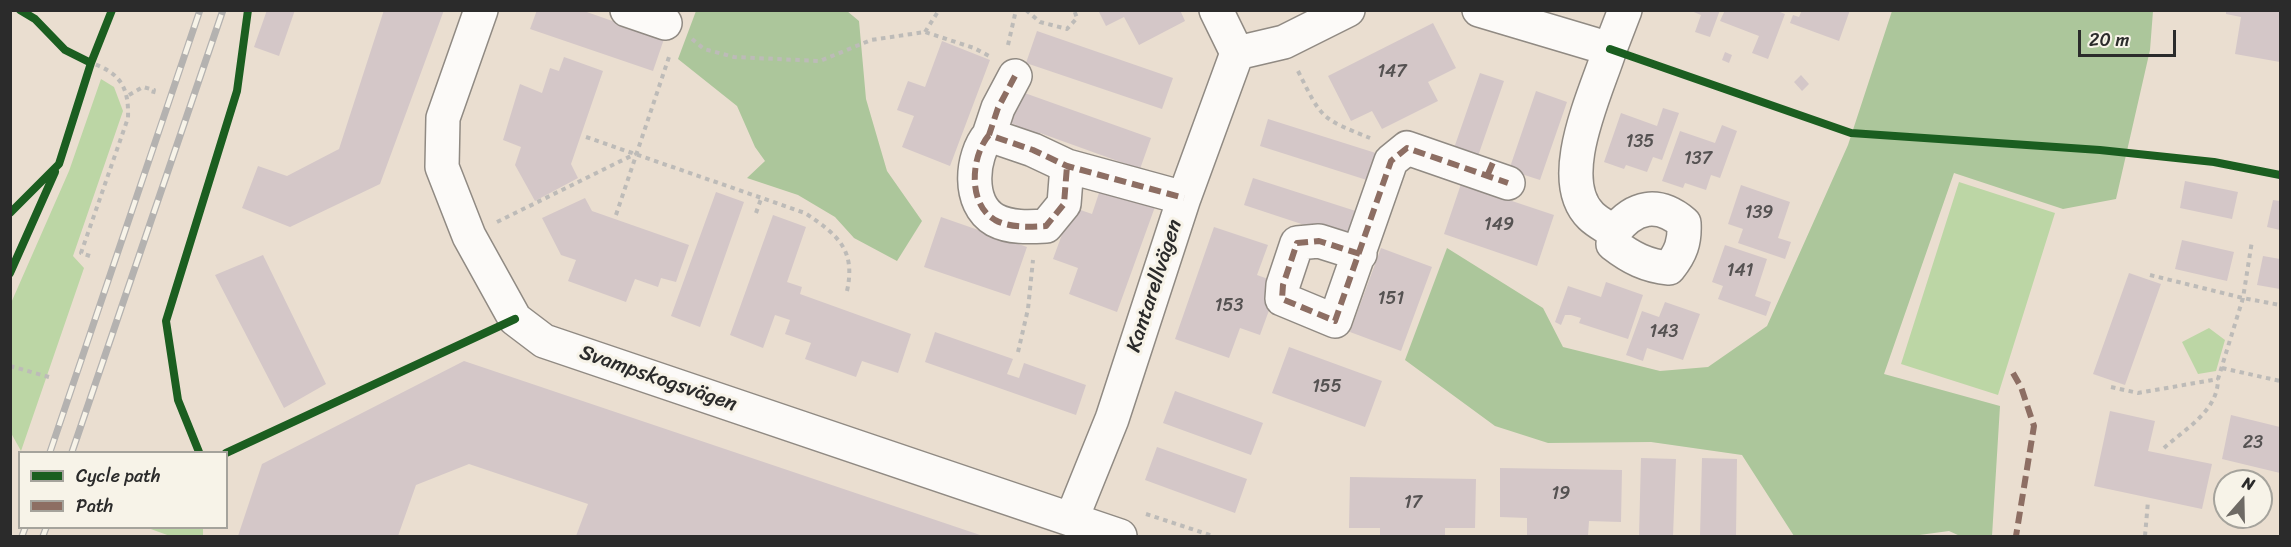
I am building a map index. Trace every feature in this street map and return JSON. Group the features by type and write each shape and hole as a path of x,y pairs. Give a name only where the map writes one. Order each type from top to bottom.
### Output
{"street":[{"name":"Svampskogsvägen","path":"481,10 443,118 442,167 469,236 515,319 544,341 1072,518 1117,529"},
{"path":"627,10 672,26"},
{"path":"1216,10 1237,53 1284,42 1348,10"},
{"path":"1479,10 1610,49"},
{"path":"1614,232 1590,215 1576,188 1575,157 1625,10"},
{"name":"Kantarellvägen","path":"1072,518 1112,419 1184,198 1237,53"},
{"path":"1008,69 989,135 981,145 976,161 975,178 980,204 993,219 1010,226 1046,225 1064,204 1066,166"},
{"path":"989,135 1033,150 1066,166 1184,198"},
{"path":"1360,254 1391,161 1407,148 1497,173"}],"path":[{"path":"925,32 939,10"},
{"path":"616,215 636,154 672,26 704,49 734,57 820,61 871,40 925,32 974,48 1008,69 1016,10"},
{"path":"1026,10 1040,22 1067,29 1077,18 1074,10"},
{"path":"1284,42 1314,105 1324,118 1399,154"},
{"path":"88,73 95,54"},
{"path":"82,59 104,67 125,86 129,96 128,118 81,253 90,256"},
{"path":"129,96 143,87 154,90 153,94"},
{"path":"586,137 762,196 805,213 830,230 846,251 852,270 847,291"},
{"path":"469,236 636,154"},
{"path":"756,213 762,196"},
{"path":"1018,352 1028,309 1034,226"},
{"path":"2164,448 2212,406 2218,393 2218,380 2243,298 2252,240"},
{"path":"2150,275 2243,298 2280,304"},
{"path":"10,366 49,377"},
{"path":"2222,368 2280,381"},
{"path":"2111,387 2138,393 2218,380"},
{"path":"2145,537 2148,501"},
{"path":"1117,529 1213,537"}],"green space":[{"path":"696,11 847,11 859,21 866,99 887,171 922,221 897,261 854,238 835,217 798,195 747,178 765,161 755,147 737,106 678,59"},
{"path":"1892,11 2153,11 2150,50 2116,199 2063,209 1954,173 1884,374 2000,406 1992,536 1960,536 1949,531 1912,536 1794,536 1742,455 1651,442 1548,443 1495,426 1405,360 1447,248 1543,308 1563,347 1660,371 1708,367 1767,326 1848,145"},
{"path":"101,79 114,87 123,111 73,256 84,268 21,451 11,433 11,303 69,171"},
{"path":"1959,182 2055,213 1998,395 1901,364"},
{"path":"2209,328 2225,340 2216,371 2198,374 2182,342"},
{"path":"151,529 203,529 203,536 170,536"}],"building":[{"path":"267,10 295,10 279,56 254,47"},
{"path":"384,10 444,10 380,184 290,227 242,208 258,166 287,176 339,149"},
{"path":"537,10 581,10 664,39 653,71 530,29"},
{"path":"1098,10 1180,10 1185,21 1139,45 1124,17 1106,26"},
{"path":"1689,10 1720,10 1710,37 1695,32 1701,15"},
{"path":"1725,10 1775,10 1785,14 1768,59 1752,53 1759,36 1720,21"},
{"path":"1802,10 1850,10 1839,41 1790,23 1793,15 1799,17"},
{"path":"2226,10 2280,10 2280,62 2235,54 2241,17 2226,14"},
{"path":"1433,23 1456,68 1428,82 1438,101 1382,129 1372,111 1351,121 1328,76"},
{"path":"1037,31 1173,78 1162,109 1026,63"},
{"path":"942,41 990,60 950,166 902,147 914,116 897,110 908,81 925,87"},
{"path":"1725,52 1732,55 1729,63 1722,60"},
{"path":"564,57 603,71 571,164 578,178 535,201 515,165 521,147 503,140 520,84 542,93 550,68 559,71"},
{"path":"1480,73 1504,81 1477,159 1453,151"},
{"path":"1801,75 1809,84 1802,91 1794,82"},
{"path":"1019,91 1151,138 1140,169 1040,133 1036,145 1012,136 1016,125 1007,122"},
{"path":"1536,91 1567,102 1540,180 1509,170"},
{"path":"1663,108 1679,113 1662,160 1653,157 1647,172 1626,165 1624,169 1604,162 1621,113 1657,126"},
{"path":"1268,119 1382,155 1373,182 1260,146"},
{"path":"1722,125 1737,131 1720,178 1711,175 1706,190 1685,183 1683,188 1662,181 1680,131 1715,143"},
{"path":"1253,178 1365,214 1356,242 1244,205"},
{"path":"2185,181 2238,192 2232,219 2180,208"},
{"path":"1102,184 1156,204 1117,312 1069,294 1078,268 1053,259 1072,207 1092,214"},
{"path":"1461,184 1554,215 1537,266 1444,234"},
{"path":"1741,185 1790,202 1778,238 1791,242 1785,259 1738,243 1743,229 1728,224"},
{"path":"716,192 744,202 700,327 671,316"},
{"path":"585,198 592,211 689,245 676,282 661,278 658,287 635,279 626,302 568,281 576,260 561,255 542,218"},
{"path":"2273,200 2280,201 2280,230 2267,227"},
{"path":"773,215 806,227 787,282 802,287 800,294 911,334 898,373 862,361 856,377 805,359 811,343 785,334 790,320 775,315 763,348 730,335"},
{"path":"941,217 1027,247 1010,296 924,267"},
{"path":"1214,227 1268,245 1257,275 1279,283 1260,335 1240,328 1229,358 1175,339"},
{"path":"2182,240 2234,252 2227,281 2175,269"},
{"path":"1725,245 1767,259 1755,296 1771,302 1766,316 1718,299 1723,286 1712,282"},
{"path":"1381,248 1432,267 1401,351 1350,332"},
{"path":"263,255 326,384 284,408 215,275"},
{"path":"2263,256 2280,259 2280,289 2257,285"},
{"path":"2129,273 2161,284 2125,385 2093,374"},
{"path":"1606,282 1643,295 1628,339 1579,323 1581,318 1571,315 1565,315 1561,325 1555,322 1568,286 1601,297"},
{"path":"1665,302 1700,314 1683,360 1647,348 1643,361 1626,355 1642,311 1659,317"},
{"path":"935,332 1013,359 1007,374 1019,378 1024,363 1086,385 1076,415 925,362"},
{"path":"1289,347 1382,381 1365,427 1272,393"},
{"path":"464,361 983,536 576,536 588,504 469,464 416,485 398,536 238,536 262,464"},
{"path":"1175,391 1263,423 1251,455 1163,423"},
{"path":"2110,411 2155,421 2148,451 2212,464 2202,509 2094,486"},
{"path":"2231,415 2280,427 2280,473 2273,471 2273,469 2263,469 2222,459"},
{"path":"1157,447 1247,479 1235,513 1145,480"},
{"path":"1641,458 1676,459 1673,536 1639,536"},
{"path":"1702,458 1737,459 1736,536 1700,536"},
{"path":"1500,468 1622,470 1621,522 1589,521 1588,536 1527,536 1527,518 1500,517"},
{"path":"1350,477 1476,479 1475,528 1445,528 1445,536 1380,536 1380,528 1349,528"}],"railway":[{"path":"50,451 200,10"},
{"path":"72,451 223,10"},
{"path":"22,536 25,529"},
{"path":"43,536 46,529"}],"marked path":[{"path":"1015,76 998,108 989,135 1033,150 1067,166 1184,198"},
{"path":"989,135 978,155 976,192 986,213 1001,223 1046,226 1064,204 1067,166"},
{"path":"1360,254 1319,241 1297,243 1283,285 1282,299 1335,321 1391,161 1407,148 1508,183"},
{"path":"1488,174 1494,160"},
{"path":"2013,373 2021,387 2034,426 2016,536"}],"cycle path":[{"path":"20,10 35,19 65,50 91,63"},
{"path":"10,213 59,164 91,63 112,10"},
{"path":"199,451 178,400 166,321 237,91 248,10"},
{"path":"1610,49 1851,133 2100,150 2214,162 2280,175"},
{"path":"10,273 55,172"},
{"path":"228,452 515,319"}]}
